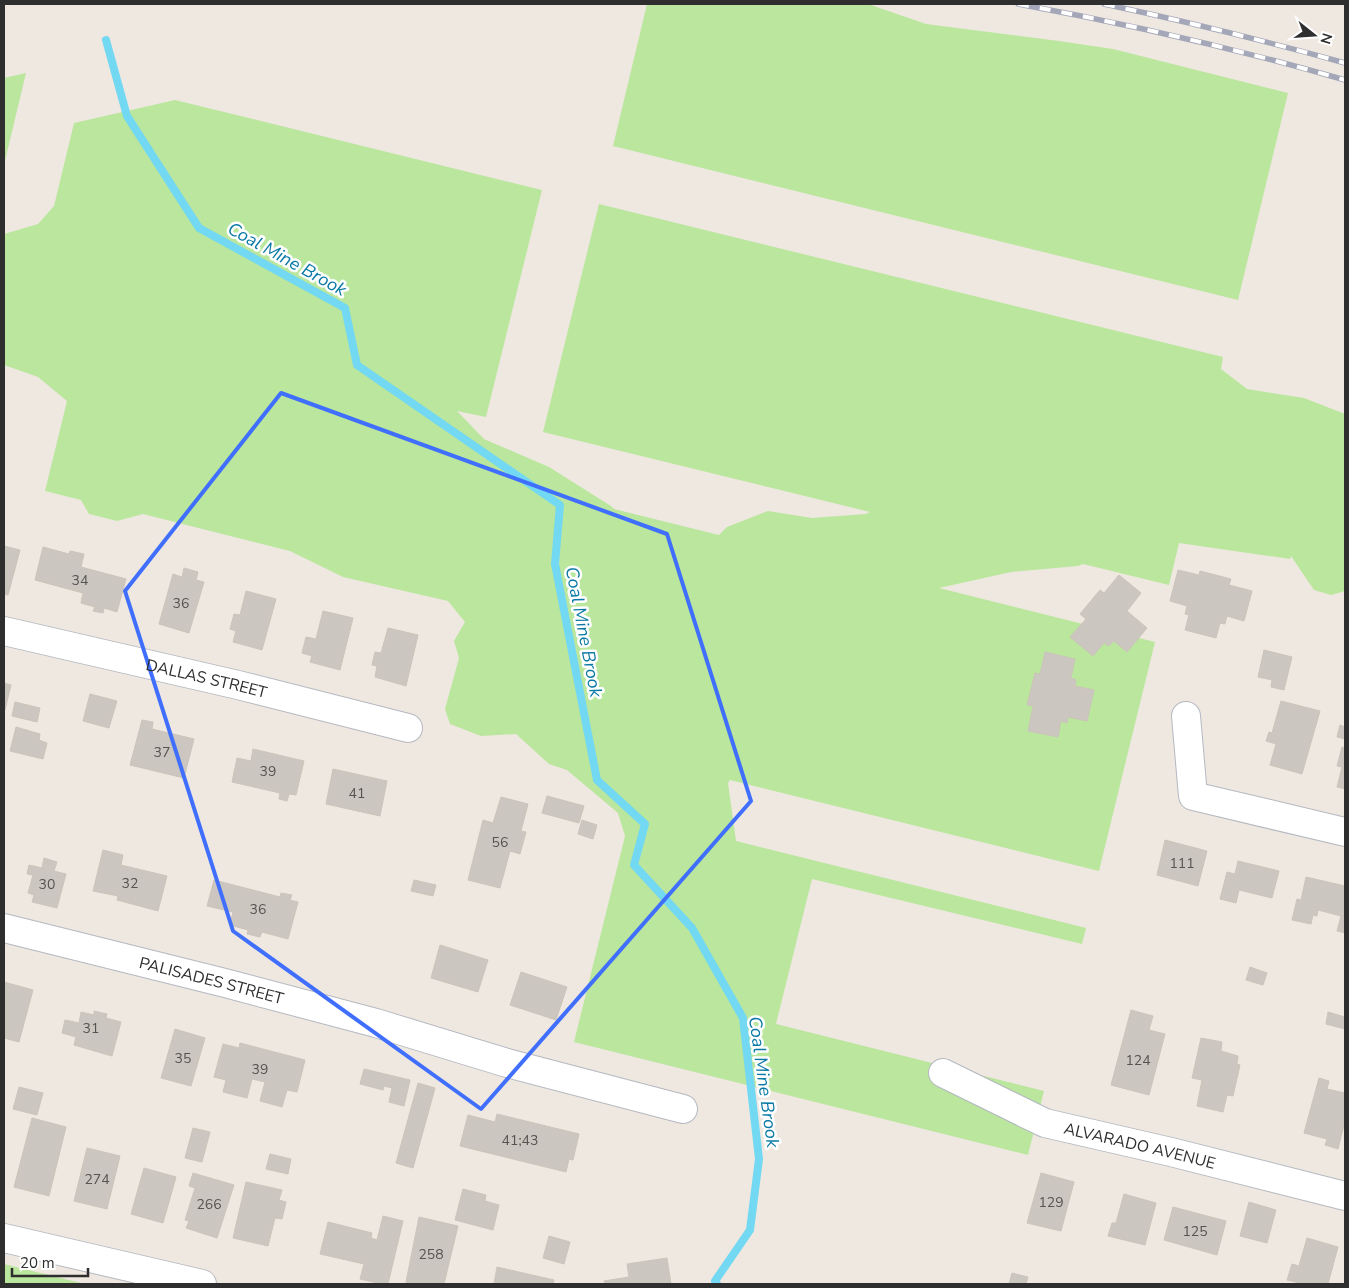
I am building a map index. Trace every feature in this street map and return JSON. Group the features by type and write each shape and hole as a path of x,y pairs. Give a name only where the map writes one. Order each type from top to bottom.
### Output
{"street":[{"name":"DALLAS STREET","path":"4,631 238,685 408,728"},
{"path":"1186,716 1193,796 1345,832"},
{"name":"PALISADES STREET","path":"4,928 376,1023 507,1063 683,1109"},
{"name":"ALVARADO AVENUE","path":"943,1073 1045,1123 1171,1152 1345,1196"},
{"path":"4,1238 202,1284"}],"highlighted area":[{"path":"281,393 667,534 751,801 481,1109 233,931 125,591"}],"green space":[{"path":"647,4 871,5 926,24 1113,49 1288,93 1238,300 613,146"},
{"path":"26,73 4,165 4,78"},
{"path":"175,100 542,190 486,417 457,411 484,439 549,467 614,509 719,535 727,527 768,511 812,518 870,512 543,432 599,204 1223,357 1221,369 1247,389 1304,398 1345,414 1345,591 1331,595 1314,590 1291,556 1290,559 1179,543 1169,585 1083,564 1011,572 939,588 1155,642 1099,871 730,780 728,783 736,841 1086,928 1082,944 812,879 776,1024 1044,1091 1028,1155 574,1042 625,836 618,813 567,770 549,764 516,734 481,736 450,724 445,709 459,658 454,641 465,622 448,601 343,577 290,551 143,514 117,521 89,514 81,500 45,491 67,401 38,377 4,365 4,234 38,224 54,206 74,123"},
{"path":"4,1264 85,1284 4,1284"}],"building":[{"path":"4,546 20,550 8,595 4,594"},
{"path":"43,547 69,554 70,551 84,554 81,567 126,579 117,612 104,608 103,613 93,611 95,607 81,603 83,593 35,580"},
{"path":"184,568 198,572 196,580 204,582 189,633 159,624 173,574 182,577"},
{"path":"1178,570 1199,575 1200,571 1231,579 1229,585 1252,591 1244,621 1227,616 1225,624 1220,623 1216,638 1185,630 1189,615 1185,614 1187,606 1170,601"},
{"path":"1119,575 1141,593 1127,611 1147,628 1127,652 1114,641 1109,646 1104,643 1093,656 1070,637 1086,619 1080,614 1100,590 1104,593"},
{"path":"246,591 276,599 262,650 233,642 236,631 230,629 234,614 240,615"},
{"path":"323,611 353,618 340,670 310,662 312,656 302,653 306,637 316,639"},
{"path":"388,628 418,635 406,686 375,677 377,666 372,665 375,652 381,653"},
{"path":"1264,650 1292,657 1284,690 1271,687 1272,680 1258,677"},
{"path":"1045,652 1075,659 1071,678 1076,680 1075,686 1094,690 1087,721 1068,717 1067,723 1061,721 1058,737 1028,731 1033,706 1027,705 1035,673 1040,674"},
{"path":"4,683 11,685 5,710 4,710"},
{"path":"90,694 117,701 109,728 83,721"},
{"path":"1281,701 1320,711 1302,774 1270,765 1276,744 1266,741 1269,732 1272,733"},
{"path":"15,702 40,708 37,722 12,716"},
{"path":"142,720 153,722 152,729 194,739 184,778 130,765"},
{"path":"1340,725 1345,727 1345,739 1337,737"},
{"path":"16,727 40,734 39,740 47,743 43,759 10,751"},
{"path":"1342,747 1345,748 1345,789 1337,787 1342,767 1337,766"},
{"path":"253,749 304,761 296,795 289,794 287,801 279,799 280,793 232,782 237,758 251,761"},
{"path":"333,769 387,781 380,816 326,804"},
{"path":"547,796 584,806 579,823 542,813"},
{"path":"501,797 528,804 521,831 526,832 520,854 510,851 500,888 468,880 483,820 493,823"},
{"path":"582,820 597,825 593,839 578,834"},
{"path":"1165,840 1207,851 1198,886 1157,875"},
{"path":"103,850 123,855 121,865 167,876 158,911 117,900 118,896 93,891"},
{"path":"44,858 57,862 54,871 66,874 57,908 32,902 34,895 28,893 33,875 27,874 29,865 42,868"},
{"path":"1238,861 1279,871 1272,898 1239,890 1236,903 1220,899 1227,872 1235,874"},
{"path":"1306,877 1345,886 1345,933 1337,931 1341,916 1318,910 1317,916 1313,915 1311,924 1292,920 1297,899 1301,900"},
{"path":"214,880 280,897 281,893 292,895 290,900 298,902 288,939 262,932 260,937 247,934 248,930 230,925 233,912 207,906"},
{"path":"414,880 436,885 433,896 411,891"},
{"path":"440,945 488,960 478,992 431,978"},
{"path":"1250,967 1267,973 1263,985 1246,980"},
{"path":"521,972 567,987 556,1020 510,1005"},
{"path":"4,982 33,990 19,1042 4,1038"},
{"path":"1131,1010 1153,1016 1149,1030 1165,1034 1149,1095 1111,1085"},
{"path":"94,1011 107,1014 106,1018 121,1022 112,1056 74,1045 76,1037 62,1033 65,1020 79,1023 81,1012 94,1015"},
{"path":"1328,1012 1345,1017 1345,1029 1326,1024"},
{"path":"175,1029 205,1038 191,1086 161,1078"},
{"path":"1201,1038 1222,1042 1221,1051 1238,1056 1237,1064 1240,1065 1233,1096 1227,1095 1223,1112 1197,1106 1202,1080 1192,1078"},
{"path":"240,1043 305,1060 297,1092 287,1090 282,1107 260,1101 265,1082 252,1079 247,1098 223,1092 226,1080 214,1077 223,1044 239,1048"},
{"path":"364,1069 410,1080 404,1106 389,1102 392,1088 384,1086 383,1090 360,1084"},
{"path":"1319,1078 1329,1081 1327,1089 1345,1093 1345,1121 1338,1149 1325,1145 1327,1139 1304,1133"},
{"path":"418,1083 435,1088 413,1168 396,1163"},
{"path":"19,1087 43,1093 37,1115 13,1109"},
{"path":"497,1114 579,1134 573,1160 569,1159 566,1172 460,1146 468,1115 495,1122"},
{"path":"32,1118 66,1127 49,1196 14,1187"},
{"path":"193,1128 210,1132 202,1162 185,1158"},
{"path":"87,1148 120,1156 107,1209 74,1201"},
{"path":"270,1154 291,1159 288,1174 266,1169"},
{"path":"144,1168 176,1177 163,1223 131,1214"},
{"path":"193,1173 234,1185 217,1238 186,1228 189,1221 185,1220 195,1188 189,1186"},
{"path":"1041,1173 1074,1182 1061,1231 1027,1223"},
{"path":"246,1182 282,1190 279,1200 286,1202 282,1219 275,1218 268,1246 233,1238"},
{"path":"463,1189 486,1195 485,1201 499,1205 493,1230 455,1220"},
{"path":"1124,1194 1156,1203 1145,1245 1108,1236 1112,1223 1116,1223"},
{"path":"1249,1202 1276,1210 1267,1243 1240,1236"},
{"path":"1173,1207 1226,1221 1217,1255 1164,1240"},
{"path":"383,1216 403,1221 388,1284 360,1279 364,1264 320,1254 328,1222 372,1233 371,1238 377,1240"},
{"path":"419,1217 458,1226 444,1284 407,1284 406,1282"},
{"path":"549,1236 570,1242 564,1264 543,1258"},
{"path":"1307,1238 1338,1247 1328,1284 1304,1284 1287,1280 1292,1264 1299,1266"},
{"path":"667,1258 671,1284 605,1284 604,1281 629,1277 627,1264"},
{"path":"497,1267 554,1280 553,1284 494,1284"},
{"path":"1012,1273 1028,1277 1026,1284 1009,1284"}],"waterway":[{"name":"Coal Mine Brook","path":"106,40 127,116 199,228 345,308 357,365 560,505 555,564 597,780 645,824 634,865 692,928 743,1018 759,1159 750,1230 715,1281 717,1284"}],"railway":[{"path":"1018,4 1183,38 1345,80"},
{"path":"1104,4 1165,17 1345,63"}]}
